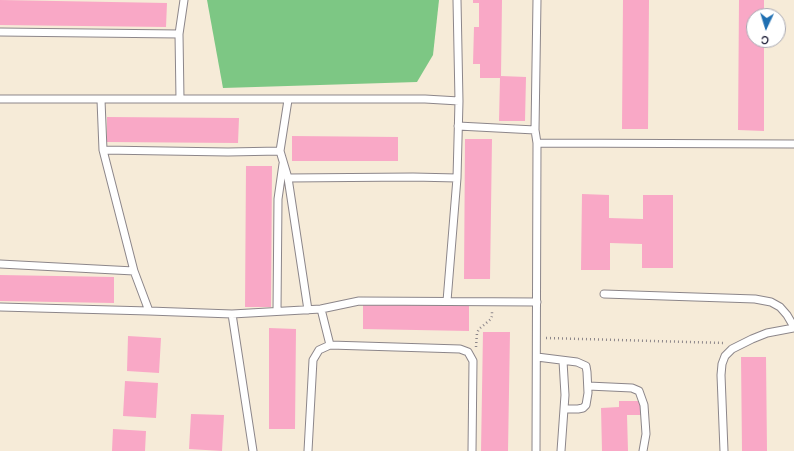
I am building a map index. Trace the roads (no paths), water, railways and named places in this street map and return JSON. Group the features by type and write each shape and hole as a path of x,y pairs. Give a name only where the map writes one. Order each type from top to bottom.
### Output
{"lane":[{"path":"180,99 179,34 184,0"},
{"path":"447,301 457,178 459,101 457,0"},
{"path":"536,451 537,143 535,130 537,0"},
{"path":"0,32 179,34"},
{"path":"0,99 425,99 459,101"},
{"path":"101,100 102,150 134,271 149,311"},
{"path":"288,100 280,151 288,178 308,310"},
{"path":"458,126 535,130"},
{"path":"537,143 794,144"},
{"path":"102,150 228,152 280,151"},
{"path":"277,311 278,199 284,162"},
{"path":"288,178 457,178"},
{"path":"0,264 134,271"},
{"path":"604,294 761,300 771,302 780,307 787,315 794,327 767,333 743,343 732,349 725,356 722,364 721,375 724,451"},
{"path":"0,307 232,314 308,310 359,301 537,302"},
{"path":"321,308 330,345"},
{"path":"232,314 253,451"},
{"path":"308,451 313,360 319,350 330,345 460,349 468,352 473,361 472,451"},
{"path":"537,357 577,362 586,366 588,386 586,405 583,408 565,409"},
{"path":"561,451 565,409 564,360"},
{"path":"588,386 632,388 638,391 644,405 646,434 643,451"}]}
